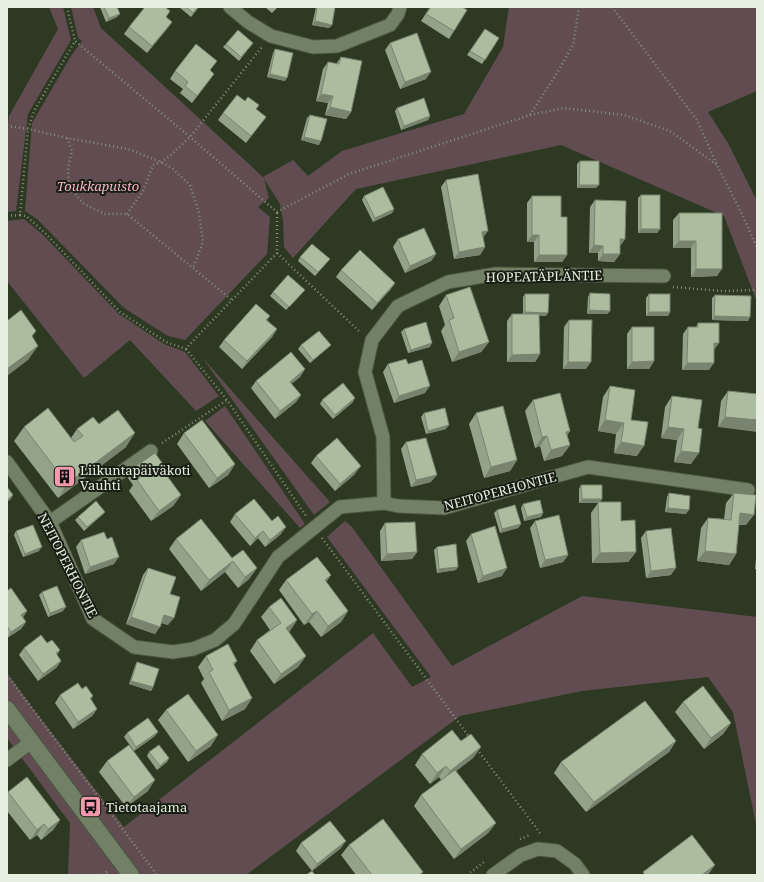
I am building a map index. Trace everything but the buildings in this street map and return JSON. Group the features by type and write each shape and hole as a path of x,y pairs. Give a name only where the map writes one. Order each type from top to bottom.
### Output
{"street":[{"path":"230,7 248,22 271,36 313,47 337,46 390,25 398,14 400,7"},
{"name":"HOPEATÄPLÄNTIE","path":"384,503 382,437 365,372 372,340 398,306 448,282 496,274 664,276"},
{"path":"50,522 151,451"},
{"name":"NEITOPERHONTIE","path":"7,462 50,522 93,619 134,647 173,652 193,649 215,640 234,624 278,557 340,507 384,503 398,506 444,508 588,467 748,490"},
{"path":"7,709 132,875"},
{"path":"7,760 31,742"},
{"path":"493,875 521,854 538,849 557,851 575,864 583,875"}],"path":[{"path":"67,7 75,41 277,212 277,253 186,349"},
{"path":"530,115 573,45 579,7"},
{"path":"612,7 697,120 757,248"},
{"path":"127,214 142,191 153,165 170,156 190,137 271,36"},
{"path":"20,215 28,129 34,111 75,41"},
{"path":"277,212 349,174 530,115 563,108 624,115 670,131 717,165"},
{"path":"7,126 128,149 161,162 173,169 190,186 199,213 203,242 193,268"},
{"path":"67,138 72,151 68,167 69,187 84,204 105,214 127,214 232,300"},
{"path":"7,216 26,216 44,232 120,312 166,342 186,349 227,400 314,528 470,738"},
{"path":"277,253 365,337 372,340"},
{"path":"664,276 665,287 722,291 757,290"},
{"path":"151,451 227,400"},
{"path":"7,675 157,875"},
{"path":"474,745 540,833"}],"green space":[{"path":"49,7 63,7 71,40 28,114 16,211 7,212 7,132 9,116 58,29"},
{"name":"Toukkapuisto","path":"71,7 93,7 101,28 263,177 293,160 308,176 342,151 464,114 503,47 509,7 757,7 757,91 708,112 728,143 757,201 757,302 724,216 561,145 356,189 293,258 284,247 283,220 280,204 264,179 269,198 258,207 270,217 267,254 185,340 168,336 124,308 37,219 25,211 32,123 71,56 82,41 78,38"},
{"path":"24,219 42,234 119,314 164,344 185,352 219,396 196,411 130,340 84,378 7,281 7,221"},
{"path":"202,357 330,502 314,515"},
{"path":"225,406 305,524 300,528 205,421"},
{"path":"345,521 352,527 452,666 582,596 757,617 757,829 733,712 708,677 582,691 460,716 246,875 68,875 70,823 7,738 7,673 124,827 373,633 412,687 431,677 327,537"}],"place":[{"name":"Liikuntapäiväkoti Vauhti","path":"64,477"},
{"name":"Tietotaajama","path":"91,807"}]}
